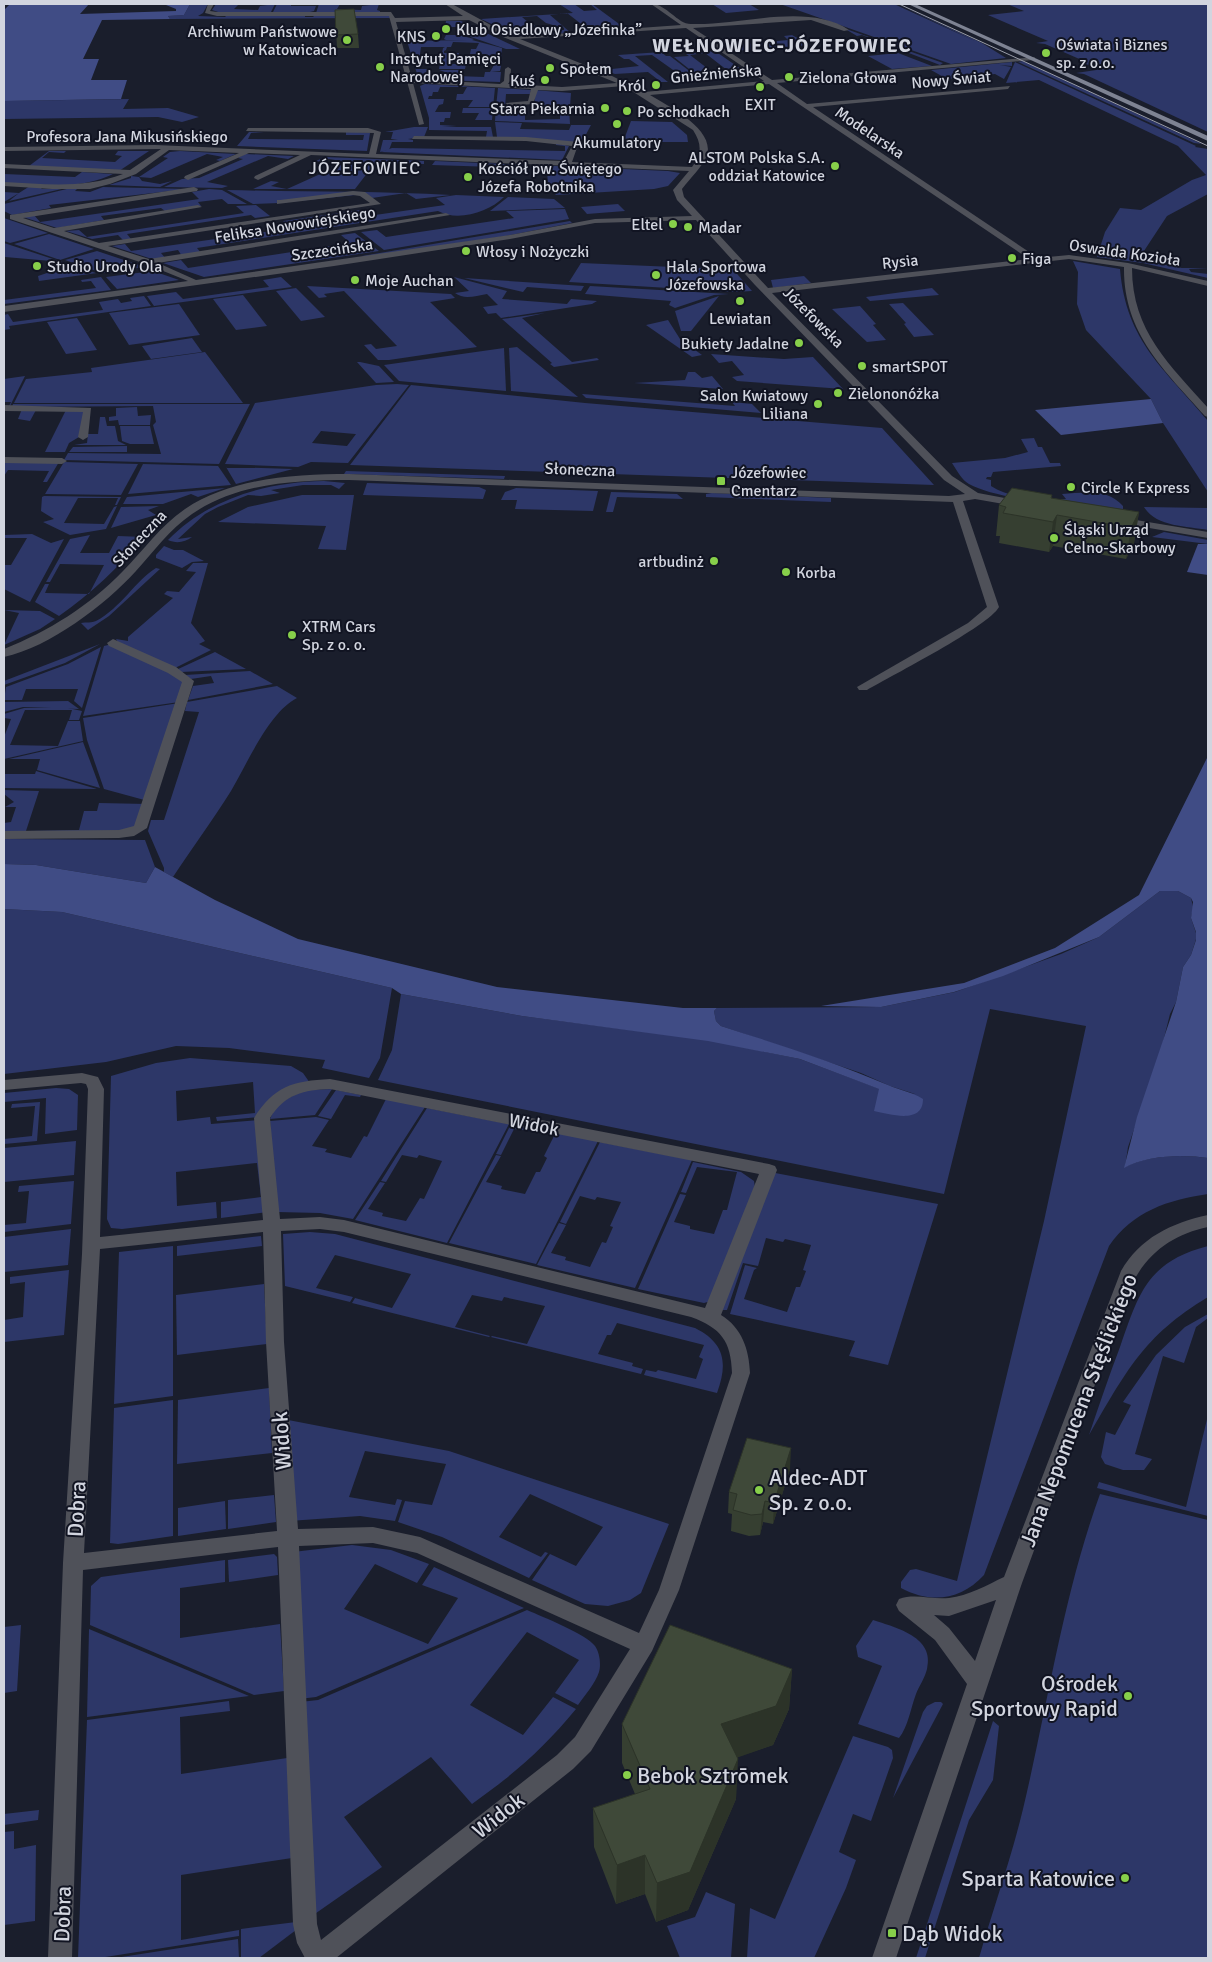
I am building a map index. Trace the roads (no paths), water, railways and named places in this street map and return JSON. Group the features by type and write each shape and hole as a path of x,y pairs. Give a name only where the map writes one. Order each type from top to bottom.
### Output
{"main road":[{"path":"911,4 1208,139"}],"street":[{"path":"211,4 207,11 218,14 391,14 421,124"},
{"name":"Józefowska","path":"448,4 469,18 510,38 624,84 677,115 702,136 706,143 705,152 695,169 677,190 696,218 948,478 975,496"},
{"name":"Modelarska","path":"654,4 1037,261"},
{"path":"314,13 317,5"},
{"path":"394,20 469,18"},
{"path":"510,38 815,18 846,30"},
{"name":"Gnieźnieńska","path":"640,94 1033,58"},
{"path":"502,86 506,81 508,69"},
{"path":"409,80 573,89 624,84"},
{"name":"Nowy Świat","path":"807,106 1008,87"},
{"path":"509,101 531,103 535,88"},
{"path":"248,130 368,130 378,132 372,156"},
{"path":"414,138 518,139 576,144 567,164"},
{"path":"4,184 70,188 100,186 134,172 167,148"},
{"name":"Profesora Jana Mikusińskiego","path":"4,149 167,148 695,169"},
{"name":"Profesora Jana Mikusińskiego","path":"188,178 249,151"},
{"name":"Profesora Jana Mikusińskiego","path":"258,178 309,153"},
{"path":"4,166 134,172"},
{"name":"Feliksa Nowowiejskiego","path":"194,188 14,217 149,262 190,279 195,284"},
{"name":"Feliksa Nowowiejskiego","path":"98,245 377,204 362,194 353,193 280,202"},
{"name":"Szczecińska","path":"664,218 681,212 687,205"},
{"name":"Feliksa Nowowiejskiego","path":"53,230 198,207"},
{"name":"Feliksa Nowowiejskiego","path":"149,262 446,215"},
{"name":"Szczecińska","path":"4,309 195,284 494,240 595,221 696,218"},
{"name":"Oswalda Kozioła","path":"1037,261 1069,257 1128,265 1208,283"},
{"name":"Rysia","path":"766,291 1037,261"},
{"path":"1128,265 1129,299 1148,342 1208,414"},
{"path":"4,408 83,408 88,410 83,437"},
{"path":"4,460 62,461"},
{"name":"Słoneczna","path":"4,653 52,633 86,611 126,575 170,525 190,511 229,493 279,480 310,476 957,499 975,496 1034,507"},
{"path":"863,687 972,625 991,611 993,607 957,499"},
{"path":"1103,518 1208,535"},
{"path":"4,835 119,834 129,833 140,828 188,681 172,670 112,643"},
{"name":"Dobra","path":"4,1086 74,1078 88,1079 96,1085 91,1244 74,1563 60,1958"},
{"name":"Widok","path":"91,1244 272,1225 320,1223 344,1226 711,1316 732,1333 741,1359 741,1373 669,1590 644,1645 583,1744 570,1758 318,1957 309,1943 305,1924 288,1538 274,1342 272,1225 262,1118 270,1104 295,1087 314,1084 340,1086 769,1170 711,1316"},
{"name":"Jana Nepomucena Stęślickiego","path":"884,1958 1012,1583 1128,1271 1148,1247 1171,1232 1194,1223 1208,1221"},
{"path":"74,1563 288,1538 372,1535 420,1545 644,1645"},
{"path":"978,1682 942,1634 906,1605 949,1607 976,1599 1012,1583"}],"tram line":[{"path":"899,4 1208,146"}],"place":[{"name":"Klub Osiedlowy „Józefinka”","path":"446,29"},
{"name":"KNS","path":"436,36"},
{"name":"Archiwum Państwowe w Katowicach","path":"347,40"},
{"name":"Oświata i Biznes sp. z o.o.","path":"1046,53"},
{"name":"Instytut Pamięci Narodowej","path":"380,67"},
{"name":"Społem","path":"550,68"},
{"name":"Zielona Głowa","path":"789,77"},
{"name":"Kuś","path":"545,80"},
{"name":"Król","path":"656,85"},
{"name":"EXIT","path":"760,87"},
{"name":"Stara Piekarnia","path":"605,108"},
{"name":"Po schodkach","path":"627,111"},
{"name":"Akumulatory","path":"617,124"},
{"name":"ALSTOM Polska S.A. oddział Katowice","path":"835,166"},
{"name":"Kościół pw. Świętego Józefa Robotnika","path":"468,177"},
{"name":"Eltel","path":"673,224"},
{"name":"Madar","path":"688,227"},
{"name":"Włosy i Nożyczki","path":"466,251"},
{"name":"Figa","path":"1012,258"},
{"name":"Studio Urody Ola","path":"37,266"},
{"name":"Hala Sportowa Józefowska","path":"656,275"},
{"name":"Moje Auchan","path":"355,280"},
{"name":"Lewiatan","path":"740,301"},
{"name":"Bukiety Jadalne","path":"799,343"},
{"name":"smartSPOT","path":"862,366"},
{"name":"Zielononóżka","path":"838,393"},
{"name":"Salon Kwiatowy Liliana","path":"818,404"},
{"name":"Józefowiec Cmentarz","path":"721,481"},
{"name":"Circle K Express","path":"1071,487"},
{"name":"Śląski Urząd Celno-Skarbowy","path":"1054,538"},
{"name":"artbudinż","path":"714,561"},
{"name":"Korba","path":"786,572"},
{"name":"XTRM Cars Sp. z o. o.","path":"292,635"},
{"name":"Aldec-ADT Sp. z o.o.","path":"759,1490"},
{"name":"Ośrodek Sportowy Rapid","path":"1128,1696"},
{"name":"Bebok Sztrōmek","path":"627,1775"},
{"name":"Sparta Katowice","path":"1125,1878"},
{"name":"Dąb Widok","path":"892,1933"}],"district":[{"name":"WEŁNOWIEC-JÓZEFOWIEC","path":"782,45"},
{"name":"JÓZEFOWIEC","path":"365,168"}]}
